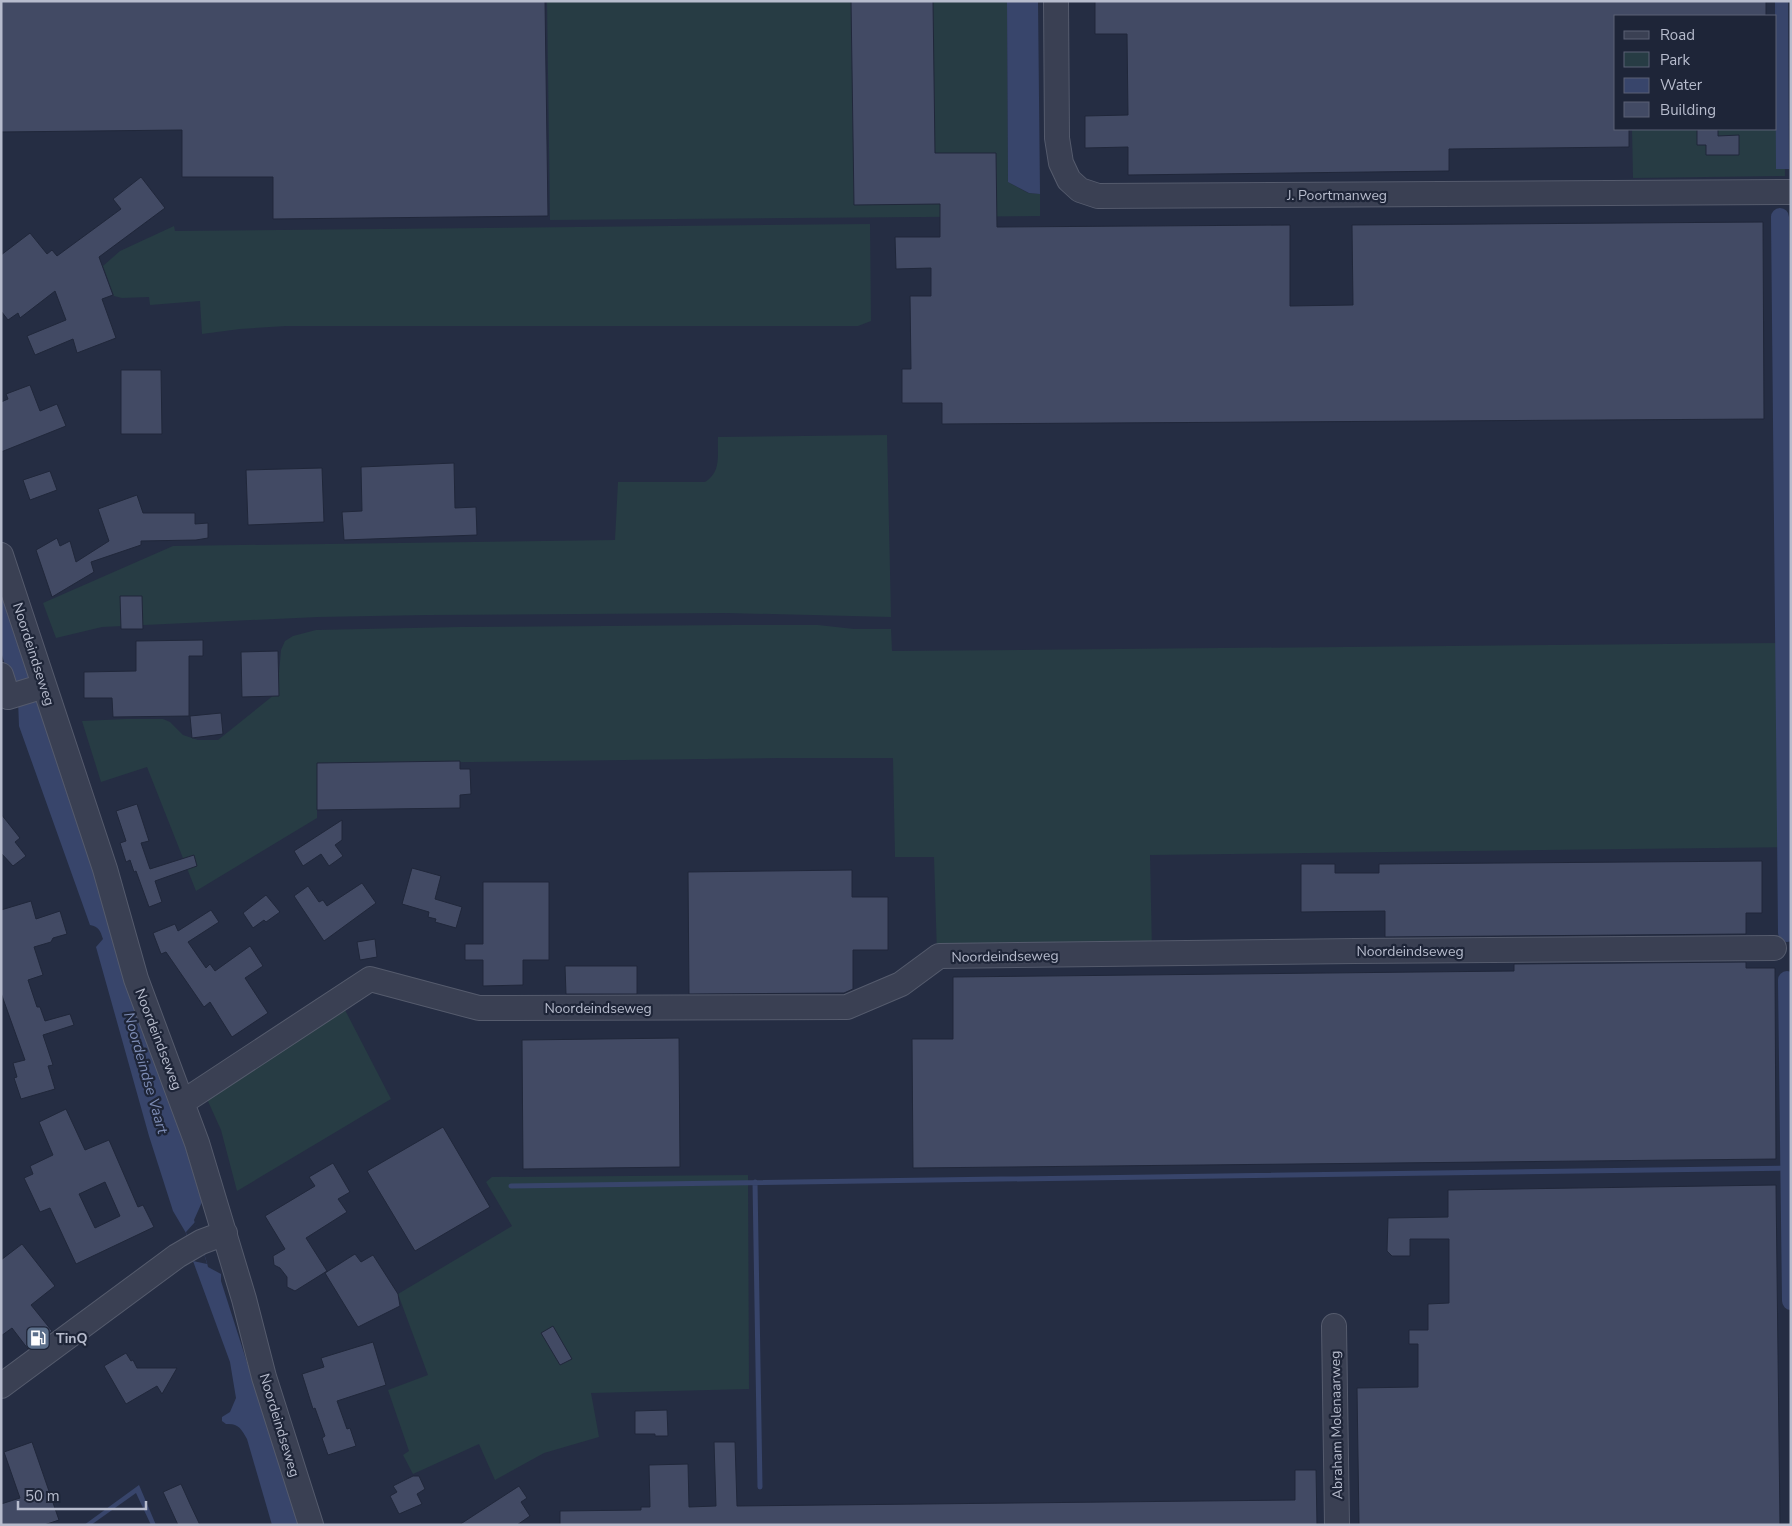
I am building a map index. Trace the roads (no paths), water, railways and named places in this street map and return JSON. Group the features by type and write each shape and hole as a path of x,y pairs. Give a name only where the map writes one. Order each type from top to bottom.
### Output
{"street":[{"name":"J. Poortmanweg","path":"1056,1 1057,138 1061,163 1069,180 1080,190 1098,196 1791,192"},
{"name":"Noordeindseweg","path":"1,555 33,689 78,784 105,869 136,979 190,1097 197,1143 244,1298 264,1377 311,1525"},
{"path":"1,675 8,698 33,689"},
{"name":"Noordeindseweg","path":"190,1097 370,979 479,1008 847,1007 901,984 939,956 1774,948"},
{"path":"1,1386 195,1245 225,1233"},
{"name":"Abraham Molenaarweg","path":"1334,1326 1337,1525"}],"water":[{"path":"1007,1 1038,1 1040,194 1029,193 1008,182"},
{"path":"1775,1 1788,1 1789,169 1776,169 1777,15 1775,15"},
{"name":"Noordeindse Vaart","path":"1,595 95,873 115,948 174,1109 198,1185 202,1202 194,1220 208,1267 221,1274 221,1281 299,1525 272,1525 247,1439 239,1427 222,1421 222,1417 230,1412 236,1398 230,1362 193,1261 186,1233 173,1211 149,1136 96,947 103,939 99,929 90,925 19,726 18,700 1,652"},
{"path":"139,1485 156,1525 151,1525 136,1493 91,1525 84,1525"}],"waterway":[{"path":"1780,217 1787,933"},
{"path":"1787,980 1791,1301"},
{"path":"511,1186 1789,1168"},
{"path":"755,1182 760,1487"}],"place":[{"name":"TinQ","path":"38,1338"}]}
